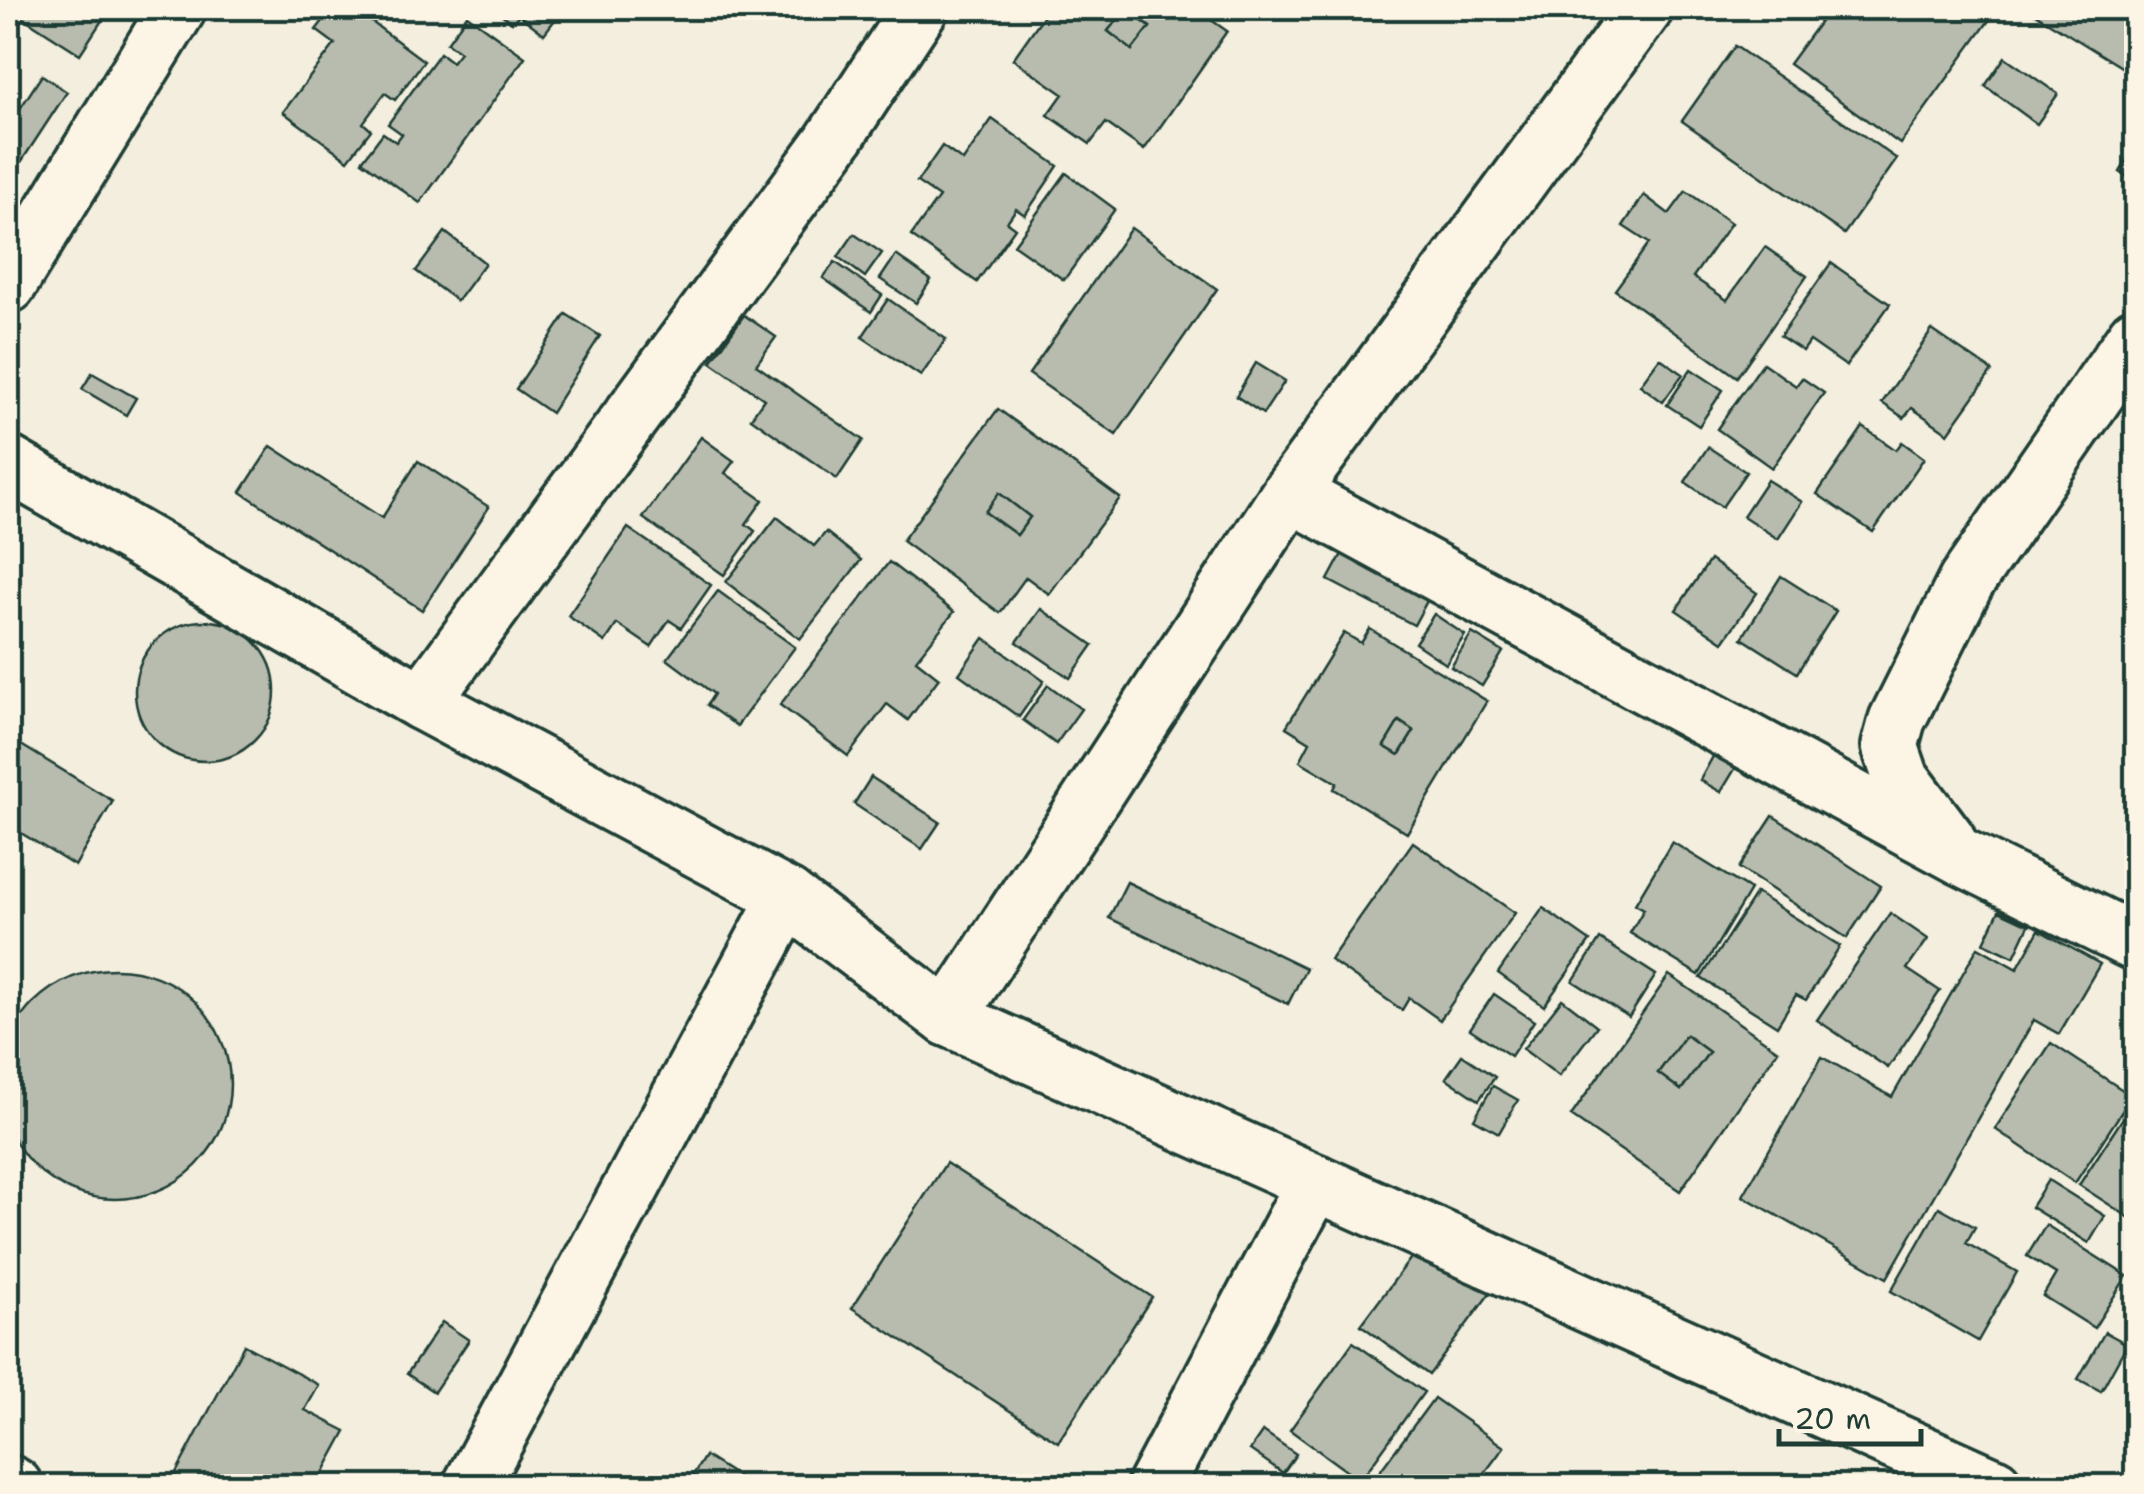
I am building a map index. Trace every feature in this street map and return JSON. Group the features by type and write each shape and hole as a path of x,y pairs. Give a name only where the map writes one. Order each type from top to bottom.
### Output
{"street":[{"path":"8,285 178,8"},
{"path":"948,1018 1290,493 1645,8"},
{"path":"422,702 818,161 910,13"},
{"path":"1962,857 1900,778 1890,746 1897,720 1966,582 2136,336"},
{"path":"8,464 422,702 787,898 948,1018 1994,1486"},
{"path":"1290,493 1962,857 2136,943"},
{"path":"470,1486 787,898"},
{"path":"1155,1486 1315,1182"}],"building":[{"path":"8,8 110,8 80,54"},
{"path":"333,8 353,8 424,61 395,100 385,93 363,123 371,130 348,160 283,112 335,44 316,30"},
{"path":"493,8 564,8 544,34 519,15 512,22"},
{"path":"1049,8 1194,8 1227,31 1144,150 1106,123 1090,144 1048,115 1063,94 1013,59","holes":["1126,9 1150,27 1132,50 1108,31"]},
{"path":"1830,8 1998,8 1900,144 1789,64"},
{"path":"2035,8 2136,8 2136,76 2032,12"},
{"path":"1126,9 1150,27 1132,50 1108,31"},
{"path":"467,15 525,57 420,203 362,161 383,133 396,142 402,134 388,124 440,53 452,62 460,52 447,43"},
{"path":"1735,46 1897,159 1844,234 1682,121"},
{"path":"2005,57 2058,94 2037,124 1985,86"},
{"path":"42,75 67,92 8,182 8,127"},
{"path":"992,119 1058,166 1025,215 1016,209 1007,222 1015,228 977,282 911,236 939,197 917,182 942,146 963,161"},
{"path":"2136,145 2136,182 2120,172"},
{"path":"1066,173 1115,209 1064,280 1014,245"},
{"path":"1686,191 1731,223 1693,277 1727,300 1765,247 1807,276 1737,377 1615,290 1649,243 1623,226 1644,195 1669,214"},
{"path":"1131,228 1217,289 1116,435 1029,374"},
{"path":"445,232 485,263 457,301 416,271"},
{"path":"854,234 882,253 865,277 838,257"},
{"path":"896,255 931,280 916,303 880,279"},
{"path":"835,262 882,295 871,312 823,278"},
{"path":"1831,263 1890,304 1846,366 1810,341 1803,351 1780,336"},
{"path":"888,299 946,339 921,376 862,337"},
{"path":"566,314 600,336 551,413 516,389"},
{"path":"744,315 776,337 756,365 863,440 837,479 751,418 764,399 711,362"},
{"path":"1932,330 1992,371 1948,433 1912,408 1904,418 1882,403"},
{"path":"1660,358 1683,374 1663,402 1640,385"},
{"path":"1256,363 1285,381 1263,414 1236,396"},
{"path":"1763,363 1796,386 1802,378 1824,393 1772,468 1717,429"},
{"path":"1691,369 1723,390 1699,426 1667,405"},
{"path":"92,373 136,398 126,415 82,389"},
{"path":"998,409 1120,498 1049,594 1026,577 1000,613 902,541","holes":["999,493 1030,517 1017,535 985,512"]},
{"path":"1863,427 1896,450 1902,442 1924,458 1873,532 1817,494"},
{"path":"701,437 734,461 725,473 763,500 746,524 755,531 724,575 643,518"},
{"path":"271,446 382,518 418,461 489,507 422,610 241,492"},
{"path":"1708,447 1746,472 1722,507 1685,482"},
{"path":"1767,480 1802,502 1778,539 1743,516"},
{"path":"999,493 1030,517 1017,535 985,512"},
{"path":"777,517 814,546 826,532 861,560 800,639 726,582"},
{"path":"628,528 711,585 681,628 669,620 651,647 617,624 605,642 568,616"},
{"path":"1342,554 1428,599 1414,625 1328,580"},
{"path":"1710,560 1757,593 1723,642 1676,610"},
{"path":"889,562 954,612 916,660 939,678 908,720 887,704 848,756 780,705"},
{"path":"1781,576 1836,611 1797,673 1742,638"},
{"path":"718,591 795,647 737,726 707,705 714,694 667,659"},
{"path":"1041,609 1093,645 1070,678 1017,642"},
{"path":"1434,614 1465,635 1446,664 1415,643"},
{"path":"205,621 232,626 255,641 270,664 275,691 270,718 255,741 232,756 205,761 178,756 155,741 140,718 135,691 140,664 155,641 178,626"},
{"path":"1370,629 1487,701 1407,833 1334,789 1337,783 1300,761 1310,742 1286,727 1344,633 1361,643","holes":["1399,721 1414,731 1399,755 1384,746"]},
{"path":"1472,633 1503,652 1482,686 1451,667"},
{"path":"984,638 1044,681 1019,717 959,674"},
{"path":"1048,685 1081,709 1056,744 1023,720"},
{"path":"1399,721 1414,731 1399,755 1384,746"},
{"path":"8,737 113,801 75,866 8,825"},
{"path":"1716,751 1738,764 1721,792 1700,780"},
{"path":"871,777 940,822 922,849 854,804"},
{"path":"1773,816 1881,886 1847,938 1739,868"},
{"path":"1413,842 1515,913 1440,1020 1409,998 1402,1010 1330,960"},
{"path":"1672,842 1750,890 1699,975 1630,933 1644,909 1635,904"},
{"path":"1127,882 1306,968 1288,1004 1109,918"},
{"path":"1756,893 1840,946 1806,1000 1796,995 1777,1026 1701,978"},
{"path":"1543,908 1590,941 1544,1006 1498,973"},
{"path":"1999,911 2029,925 2014,957 1984,943"},
{"path":"1890,913 1928,939 1907,969 1940,991 1888,1068 1817,1020"},
{"path":"2039,930 2100,964 2059,1034 2034,1020 1887,1278 1743,1196 1822,1057 1892,1097 1978,947 2017,969"},
{"path":"1600,939 1656,975 1629,1017 1573,981"},
{"path":"115,969 159,978 196,1003 221,1040 230,1084 221,1128 196,1165 159,1190 115,1199 71,1190 34,1165 9,1128 0,1084 9,1040 34,1003 71,978"},
{"path":"1669,975 1778,1050 1680,1191 1571,1116","holes":["1686,1035 1709,1052 1681,1090 1658,1073"]},
{"path":"1494,994 1534,1021 1511,1056 1470,1029"},
{"path":"1562,999 1597,1026 1559,1076 1523,1049"},
{"path":"1686,1035 1709,1052 1681,1090 1658,1073"},
{"path":"2051,1043 2132,1096 2075,1183 1995,1129"},
{"path":"1462,1055 1495,1077 1479,1100 1446,1078"},
{"path":"1493,1086 1518,1100 1499,1133 1474,1119"},
{"path":"2136,1098 2136,1222 2079,1185"},
{"path":"946,1163 1152,1297 1058,1442 852,1308"},
{"path":"2048,1180 2105,1216 2089,1243 2031,1207"},
{"path":"1939,1207 1975,1227 1966,1243 2017,1272 1978,1341 1891,1291"},
{"path":"2046,1225 2127,1276 2094,1328 2043,1296 2056,1274 2027,1256"},
{"path":"1425,1239 1493,1289 1429,1375 1361,1325"},
{"path":"442,1322 469,1340 434,1392 407,1374"},
{"path":"2105,1332 2127,1344 2101,1391 2078,1379"},
{"path":"1353,1342 1424,1392 1360,1481 1290,1430"},
{"path":"244,1345 319,1385 305,1410 346,1431 316,1486 169,1486"},
{"path":"1434,1398 1504,1447 1475,1486 1369,1486"},
{"path":"1263,1431 1296,1454 1283,1473 1250,1450"},
{"path":"705,1456 752,1486 686,1486"},
{"path":"1310,1472 1333,1486 1301,1486"}]}
